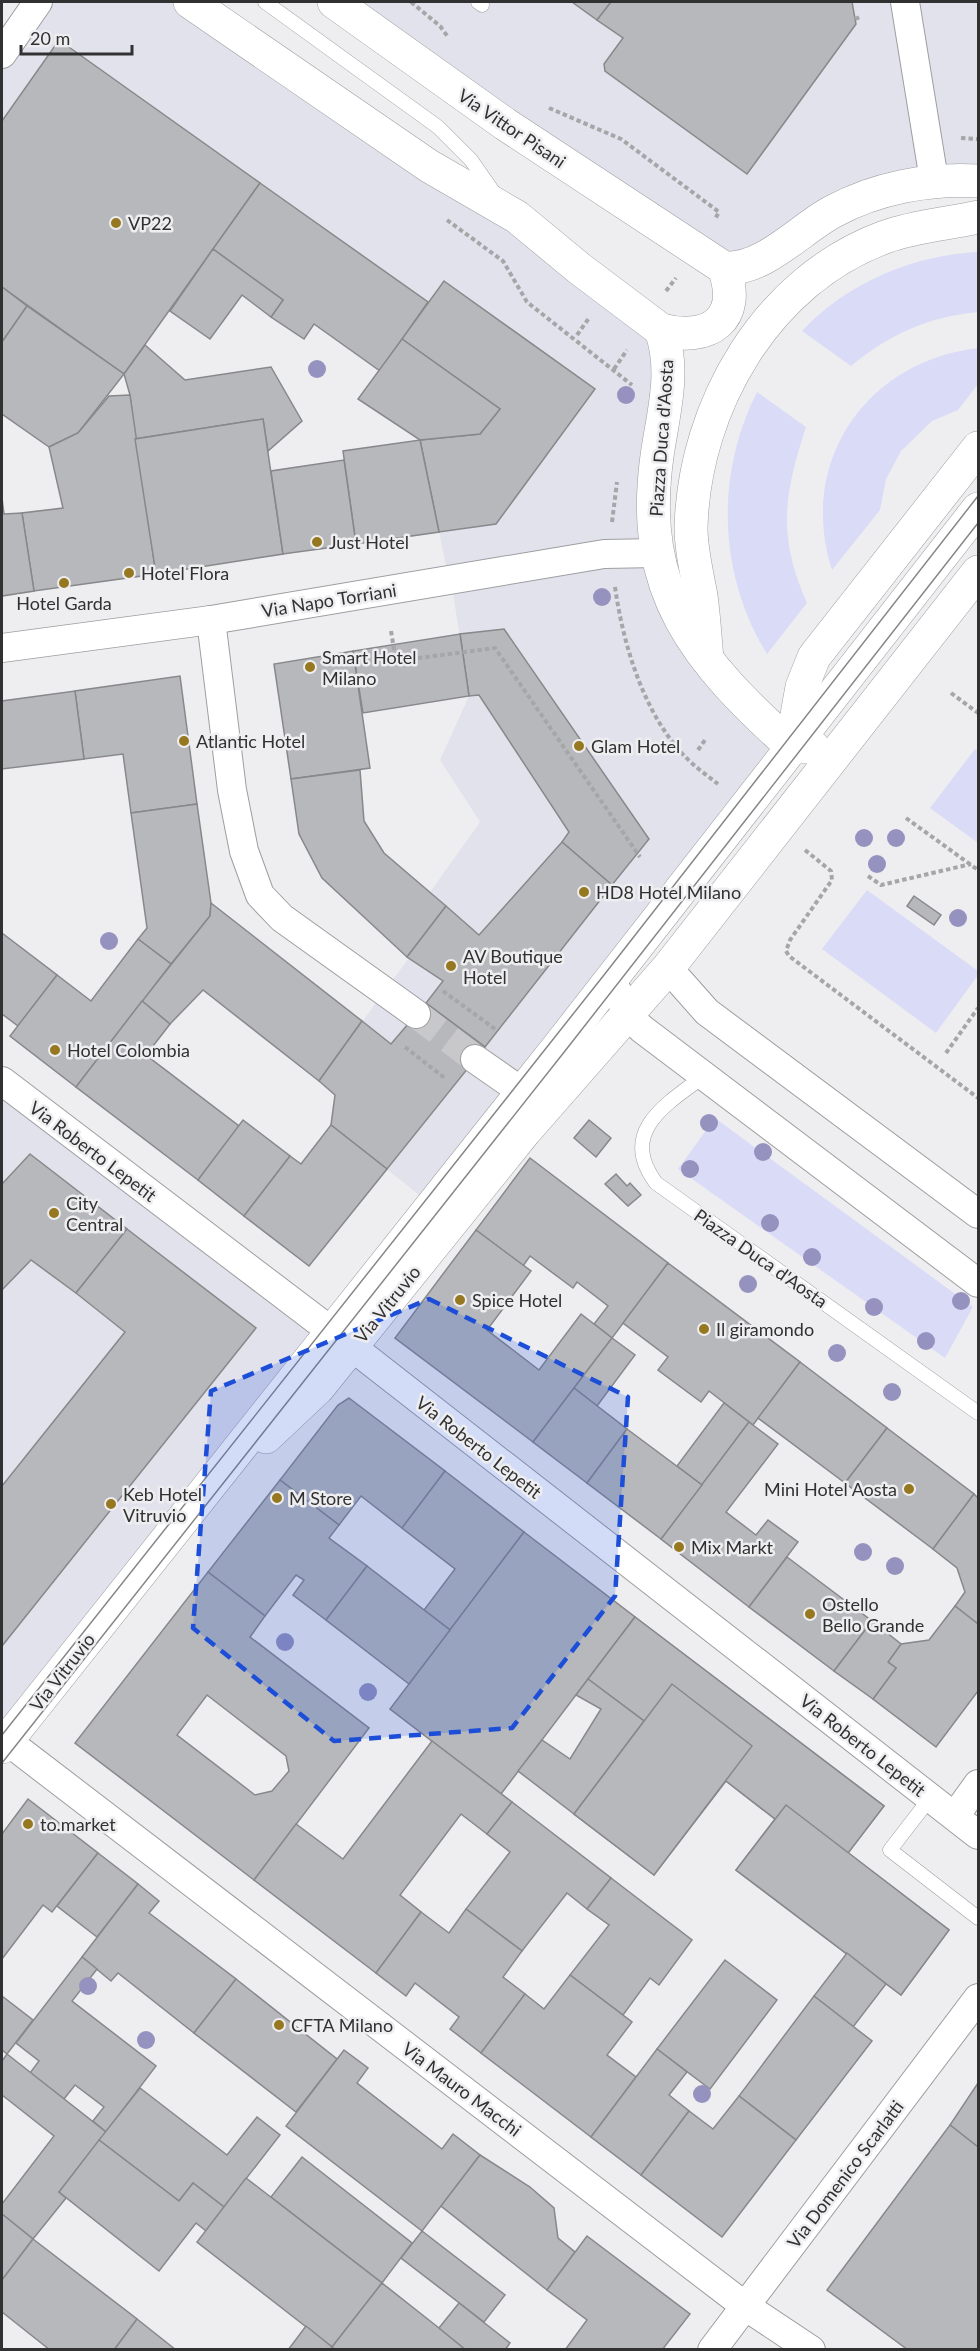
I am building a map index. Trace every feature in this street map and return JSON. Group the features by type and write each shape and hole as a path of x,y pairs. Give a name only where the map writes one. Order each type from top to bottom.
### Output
{"street":[{"path":"2,54 38,2"},
{"path":"190,2 429,166 506,210 654,324 694,334 703,333 716,326 727,310 730,295 724,268 738,268 764,259 805,227 848,204 934,180 978,181"},
{"name":"Via Vittor Pisani","path":"334,2 505,124 724,268"},
{"path":"905,2 934,180"},
{"name":"Piazza Duca d'Aosta","path":"707,660 694,559 692,516 699,471 712,417 733,372 776,312 809,281 831,266 885,237 932,225 978,217"},
{"name":"Piazza Duca d'Aosta","path":"654,324 669,366 654,475 657,553 674,609 707,660 744,704 792,747"},
{"path":"792,747 802,687 814,657 978,448"},
{"path":"533,1100 610,977 978,509"},
{"name":"Via Napo Torriani","path":"2,648 211,620 604,554 657,553"},
{"path":"533,1100 628,1016 843,747 978,572"},
{"path":"211,620 232,790 244,851 255,885 266,904 282,918 416,1014"},
{"path":"792,747 843,747"},
{"path":"668,968 707,1012 978,1214"},
{"path":"610,977 628,1016 978,1283"},
{"path":"475,1059 533,1100"},
{"name":"Via Roberto Lepetit","path":"2,1081 341,1340 978,1835"},
{"name":"Via Vitruvio","path":"3,1742 212,1483 288,1420 341,1340 533,1100"},
{"name":"Via Mauro Macchi","path":"3,1742 745,2306 811,2349"},
{"path":"955,1816 978,1784"},
{"name":"Via Domenico Scarlatti","path":"712,2349 978,1998"}],"lane":[{"path":"265,2 438,127 471,160 506,210"},
{"name":"Piazza Duca d'Aosta","path":"704,1076 661,1109 645,1131 644,1162 656,1183 978,1413"},
{"path":"931,1797 890,1850 978,1918"}],"path":[{"path":"411,2 440,26 451,41"},
{"path":"539,102 621,139 719,212"},
{"path":"960,138 978,139"},
{"path":"577,335 589,317"},
{"name":"Piazza Duca d'Aosta","path":"614,369 628,380 636,394"},
{"path":"613,576 623,632 643,688 667,734 690,762"},
{"path":"391,632 396,662 495,648 640,857"},
{"path":"951,693 978,713"},
{"path":"698,750 705,740"},
{"path":"906,818 978,870"},
{"path":"807,851 831,872 832,880 790,940 786,951 789,956 978,1098"},
{"path":"868,876 881,885 970,864"},
{"path":"438,987 497,1031"},
{"path":"946,1053 978,1008"},
{"path":"404,1046 454,1085"}],"highlighted area":[{"path":"429,1299 628,1397 615,1596 512,1728 334,1741 193,1628 211,1391"}],"shaded area":[{"path":"42,2 184,2 645,320 658,353 651,549 448,575 420,440 358,399 379,371 315,324 304,339 242,296 210,339 170,311 124,374 27,306 2,342 2,59"},
{"path":"337,2 978,2 978,176 938,172 740,259"},
{"path":"978,252 978,312 943,318 910,329 880,345 851,366 802,331 839,299 882,275 929,259"},
{"path":"978,348 978,384 958,410 932,421 901,451 886,479 880,510 832,570 824,530 824,491 834,455 850,423 874,395 903,373 938,357"},
{"path":"757,392 806,427 793,474 787,515 791,556 807,603 767,654 751,623 739,591 731,558 728,524 729,490 734,457 743,424"},
{"path":"652,558 789,746 428,1202 331,1125 335,1095 319,1081 446,907 430,892 480,822 440,760 469,696 452,587"},
{"path":"975,749 978,751 978,843 930,808"},
{"path":"867,890 978,971 978,975 936,1033 822,949"},
{"path":"2,1084 326,1332 2,1730"},
{"path":"715,1118 973,1307 945,1358 678,1169"}],"building":[{"path":"572,2 611,2 597,20"},
{"path":"611,2 852,2 856,24 747,174 605,71 604,64 623,38 597,20"},
{"name":"VP22","path":"59,40 260,183 124,374 2,287 2,121"},
{"path":"260,183 428,302 380,371 314,324 304,339 271,317 283,300 213,249"},
{"path":"213,249 283,300 271,317 242,295 210,339 170,311"},
{"path":"444,281 595,389 496,524 439,532 420,440 480,434 500,409 402,339"},
{"path":"2,287 27,306 2,342"},
{"path":"27,306 124,374 78,433 49,447 2,414 2,342"},
{"path":"402,339 500,409 480,434 420,440 358,399"},
{"path":"145,345 185,380 271,367 302,421 268,451 263,419 135,439 130,395 124,374"},
{"path":"130,395 156,574 34,591 22,513 63,508 49,447 78,433 109,396"},
{"path":"263,419 283,554 156,574 135,439"},
{"path":"420,440 439,532 356,544 343,451"},
{"path":"344,460 356,544 283,554 271,471"},
{"path":"2,498 4,514 22,513 34,591 2,596"},
{"path":"504,629 649,839 612,885 562,842 569,832 479,695 469,696 460,634"},
{"path":"460,634 469,696 363,713 353,651"},
{"path":"353,651 370,768 291,779 274,664"},
{"path":"180,676 197,804 131,813 123,754 84,759 75,691"},
{"path":"75,691 84,759 2,769 2,701"},
{"path":"360,770 364,821 384,853 446,906 407,957 322,878 299,834 291,779"},
{"path":"197,804 211,903 210,916 171,964 138,939 147,928 131,813"},
{"path":"562,842 612,885 485,1047 426,1003 443,981 407,957 446,906 479,935"},
{"path":"914,896 941,915 934,925 907,906"},
{"path":"211,903 362,1021 319,1081 203,990 170,1024 142,1001 210,916"},
{"path":"2,933 57,975 18,1026 2,1014"},
{"path":"138,939 171,964 76,1087 10,1036 57,975 91,1001"},
{"path":"142,1001 170,1024 146,1055 239,1126 198,1180 76,1087"},
{"path":"426,1003 485,1047 387,1169 331,1125 335,1095 319,1081 362,1021 391,1044"},
{"path":"243,1120 290,1156 244,1216 198,1180"},
{"path":"589,1120 611,1138 596,1157 574,1138"},
{"path":"331,1125 387,1169 309,1266 244,1216 290,1156 301,1164"},
{"name":"City Central","path":"30,1154 127,1229 76,1293 31,1260 2,1290 2,1184"},
{"path":"530,1158 668,1263 612,1338 594,1324 608,1306 577,1282 573,1288 530,1256 523,1266 476,1230"},
{"path":"616,1174 627,1186 630,1183 641,1195 628,1206 605,1184"},
{"path":"127,1229 256,1328 2,1646 2,1486 125,1332 76,1293"},
{"path":"476,1230 531,1271 487,1330 539,1370 581,1314 612,1338 533,1442 395,1338"},
{"path":"668,1263 800,1362 753,1425 709,1391 701,1402 658,1370 668,1357 623,1323"},
{"path":"612,1338 635,1355 597,1406 574,1388"},
{"path":"800,1362 887,1428 845,1483 758,1418"},
{"path":"574,1388 627,1429 587,1483 533,1442"},
{"path":"349,1398 445,1471 402,1528 361,1496 339,1525 280,1480 338,1405"},
{"path":"724,1403 749,1422 702,1485 677,1466"},
{"path":"749,1422 778,1444 726,1512 756,1535 768,1520 798,1542 749,1607 661,1539"},
{"name":"Mini Hotel Aosta","path":"887,1428 974,1494 933,1549 845,1483"},
{"path":"627,1429 702,1485 661,1539 587,1483"},
{"path":"445,1471 524,1532 450,1630 424,1610 455,1569 402,1528"},
{"path":"280,1480 339,1525 329,1538 367,1566 326,1620 293,1595 304,1580 296,1575 265,1616 208,1572"},
{"path":"974,1494 978,1498 978,1624 955,1606 965,1592 957,1568 933,1549"},
{"path":"524,1532 635,1617 501,1794 390,1709"},
{"name":"Ostello Bello Grande","path":"787,1557 872,1621 834,1671 749,1607"},
{"path":"367,1566 450,1630 409,1684 326,1620"},
{"path":"208,1572 265,1616 250,1637 369,1728 254,1880 75,1743","holes":["207,1695 286,1756 289,1771 272,1791 255,1795 177,1735"]},
{"path":"955,1606 978,1624 978,1691 936,1747 873,1699 896,1668 888,1662 901,1644 929,1640"},
{"path":"635,1617 884,1806 848,1853 786,1805 775,1819 726,1781 752,1746 672,1684 644,1721 588,1679"},
{"path":"635,1617 884,1806 848,1853 949,1930 901,1995 736,1870 775,1819 726,1781 654,1875 574,1814 644,1721 588,1679"},
{"path":"872,1621 901,1644 888,1662 896,1668 873,1699 834,1671"},
{"path":"588,1679 644,1721 574,1814 518,1771 542,1740 570,1759 601,1709 576,1695"},
{"path":"672,1684 752,1746 654,1875 574,1814"},
{"path":"432,1741 512,1802 487,1834 461,1814 400,1895 421,1912 376,1973 254,1880 296,1824 343,1859"},
{"path":"28,1799 98,1853 52,1912 43,1905 2,1959 2,1834"},
{"path":"512,1802 611,1878 587,1909 567,1893 522,1951 466,1909 510,1852 487,1834"},
{"path":"786,1805 949,1930 901,1995 736,1870"},
{"path":"98,1853 138,1884 97,1937 57,1906"},
{"path":"611,1878 692,1940 659,1985 650,1978 623,2015 570,1975 609,1925 587,1909"},
{"path":"138,1884 159,1901 149,1913 236,1979 194,2033 118,1973 111,1981 82,1957"},
{"path":"466,1909 522,1951 503,1977 525,1994 481,2053 450,2029 459,2017 415,1983 406,1996 376,1973 421,1912 449,1933"},
{"path":"847,1953 886,1984 853,2027 814,1996"},
{"path":"82,1957 97,1969 72,2001 156,2066 106,2132 93,2121 104,2107 75,2085 64,2099 30,2073 39,2061 16,2043"},
{"path":"725,1960 777,2000 710,2089 657,2049"},
{"path":"570,1975 632,2022 607,2055 636,2077 591,2137 481,2053 525,1994 544,2009"},
{"path":"236,1979 337,2059 296,2112 194,2033"},
{"path":"2,1996 33,2020 7,2054 2,2050"},
{"path":"814,1996 872,2041 796,2140 739,2096"},
{"path":"657,2049 687,2072 669,2095 689,2111 641,2175 591,2137"},
{"path":"344,2050 368,2068 357,2083 442,2149 453,2134 480,2155 422,2231 286,2126"},
{"path":"7,2054 106,2132 59,2192 66,2198 33,2239 2,2214 2,2204 54,2136 2,2095 2,2061"},
{"path":"978,2083 978,2147 950,2125"},
{"path":"140,2088 227,2155 257,2117 280,2135 224,2207 193,2183 179,2201 99,2140"},
{"path":"739,2096 796,2140 722,2237 641,2175 689,2111 713,2129"},
{"path":"950,2125 978,2147 978,2350 908,2350 827,2290"},
{"path":"99,2140 179,2201 193,2183 224,2207 206,2231 196,2223 159,2271 59,2192"},
{"path":"480,2155 530,2187 554,2208 558,2238 575,2252 547,2290 441,2206"},
{"path":"302,2157 412,2243 382,2283 271,2197"},
{"path":"246,2178 382,2283 332,2347 197,2242"},
{"path":"2,2214 33,2239 2,2280"},
{"path":"422,2231 505,2295 484,2322 401,2258"},
{"path":"587,2236 690,2314 662,2350 565,2350 587,2320 547,2290"},
{"path":"33,2239 137,2319 114,2350 50,2350 2,2312 2,2280"},
{"path":"382,2283 466,2350 336,2350 332,2347"},
{"path":"459,2303 510,2343 505,2350 466,2350 439,2328"},
{"path":"137,2319 176,2350 114,2350"},
{"path":"306,2326 332,2347 330,2350 288,2350"}],"tunnel":[{"path":"416,1014 475,1059"}],"tram line":[{"path":"2,1735 604,975 978,496"},
{"path":"2,1763 565,1051 978,523"}],"place":[{"name":"VP22","path":"116,223"},
{"name":"Just Hotel","path":"317,542"},
{"name":"Hotel Flora","path":"129,573"},
{"name":"Hotel Garda","path":"64,583"},
{"name":"Smart Hotel Milano","path":"310,667"},
{"name":"Atlantic Hotel","path":"184,741"},
{"name":"Glam Hotel","path":"579,746"},
{"name":"HD8 Hotel Milano","path":"584,892"},
{"name":"AV Boutique Hotel","path":"451,966"},
{"name":"Hotel Colombia","path":"55,1050"},
{"name":"City Central","path":"54,1213"},
{"name":"Spice Hotel","path":"460,1300"},
{"name":"Il giramondo","path":"704,1329"},
{"name":"Mini Hotel Aosta","path":"909,1489"},
{"name":"M Store","path":"277,1498"},
{"name":"Keb Hotel Vitruvio","path":"111,1504"},
{"name":"Mix Markt","path":"679,1547"},
{"name":"Ostello Bello Grande","path":"810,1614"},
{"name":"to.market","path":"28,1824"},
{"name":"CFTA Milano","path":"279,2025"}]}
